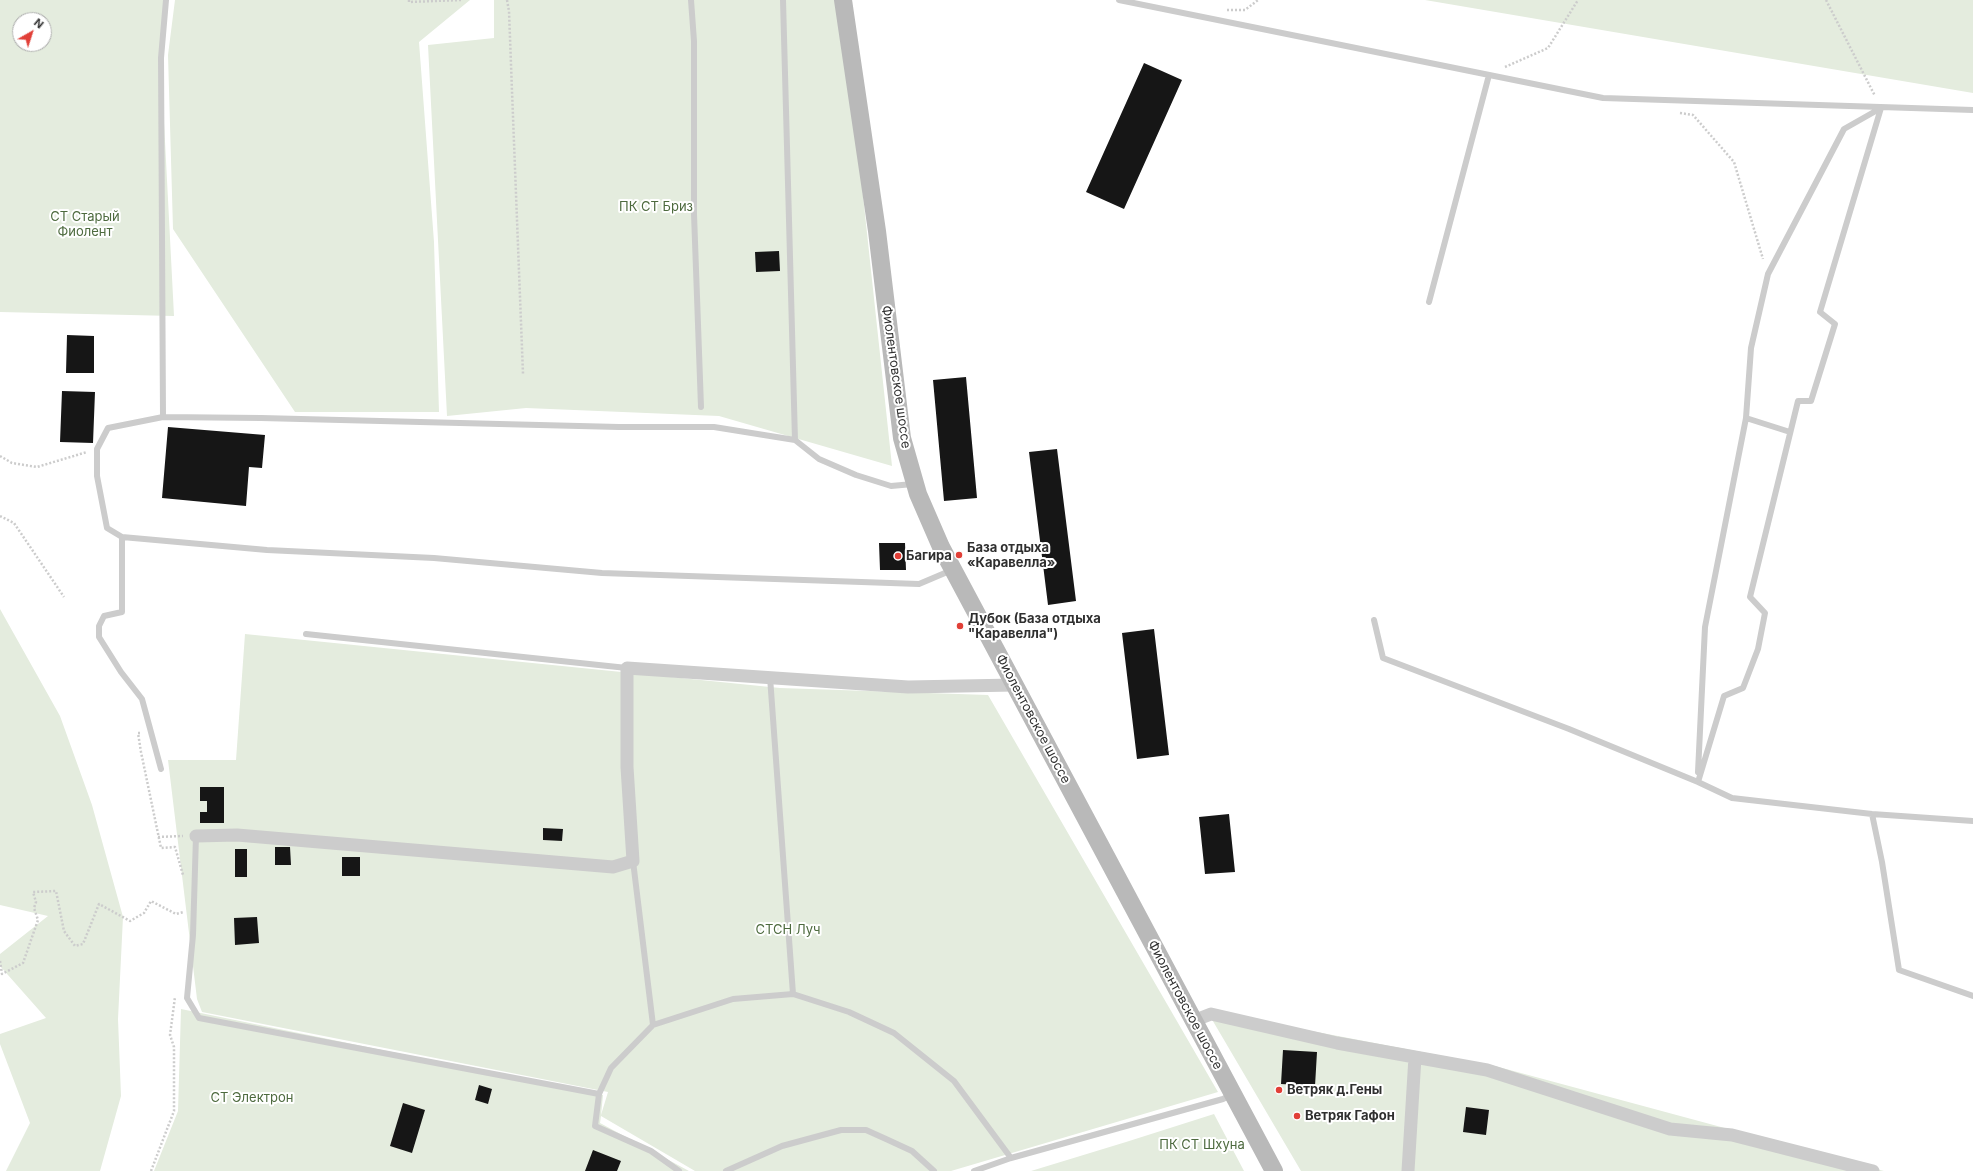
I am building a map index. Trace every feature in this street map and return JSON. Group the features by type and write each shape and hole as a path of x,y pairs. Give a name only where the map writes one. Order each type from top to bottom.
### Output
{"main road":[{"name":"Фиолентовское шоссе","path":"843,0 877,231 902,438 915,484 941,547 953,570 1274,1171"}],"street":[{"path":"196,836 237,835 613,867 633,861 627,767 627,668 908,687 1015,685"},
{"path":"1193,1021 1211,1014 1337,1043 1488,1070 1670,1128 1732,1135 1873,1171"},
{"path":"1408,1171 1415,1057"}],"lane":[{"path":"163,417 161,58 166,0"},
{"path":"690,0 694,41 694,214 701,407"},
{"path":"783,0 795,440"},
{"path":"1118,0 1603,98 1973,110"},
{"path":"1429,302 1489,75"},
{"path":"1698,782 1705,627 1746,418 1751,348 1768,274 1844,129 1881,108"},
{"path":"1698,782 1724,696 1743,688 1758,649 1765,613 1750,597 1798,401 1811,401 1835,324 1820,312 1881,108"},
{"path":"915,484 891,486 856,475 819,459 795,440 714,427 619,427 163,417 108,428 97,449 97,476 107,528 122,538 267,550 434,558 602,573 919,584 953,570"},
{"path":"1746,418 1790,432"},
{"path":"122,538 122,612 104,616 99,626 100,637 121,672 142,699 161,769"},
{"path":"1374,620 1383,658 1569,729 1698,782 1732,798 1872,814 1973,821"},
{"path":"306,634 627,668"},
{"path":"770,677 793,994"},
{"path":"1872,814 1882,862 1899,970 1973,996"},
{"path":"196,836 193,935 186,998 199,1018 599,1094"},
{"path":"633,861 653,1025"},
{"path":"679,1171 650,1151 595,1126 599,1094 611,1068 653,1025 733,999 793,994 849,1012 894,1033 954,1081 1011,1158"},
{"path":"974,1171 1011,1158 1215,1101 1232,1094"},
{"path":"726,1171 782,1146 841,1130 866,1130 912,1151 934,1171"}],"path":[{"path":"409,0 409,2 461,0"},
{"path":"506,0 509,11 512,76 523,374"},
{"path":"1489,75 1548,48 1578,0"},
{"path":"1826,0 1881,108"},
{"path":"1678,112 1693,115 1734,162 1768,274"},
{"path":"0,456 12,463 37,467 97,449"},
{"path":"0,516 14,523 64,597"},
{"path":"138,733 161,848 175,847 183,874 183,882"},
{"path":"158,837 181,836"},
{"path":"0,961 2,974 22,963 38,920 34,908 36,902 33,892 56,891 64,930 75,946 83,944 99,904 130,921 144,913 151,901 176,914 185,912"},
{"path":"184,904 185,919"},
{"path":"151,1171 174,1111 174,1047 170,1035 176,989"}],"green space":[{"name":"СТ Старый Фиолент","path":"0,0 164,0 160,44 174,316 0,312"},
{"path":"175,0 470,0 419,42 434,242 439,412 295,412 173,229 168,55"},
{"name":"ПК СТ Бриз","path":"494,0 842,0 892,466 719,416 526,408 447,416 428,45 494,38"},
{"path":"1425,0 1973,0 1973,93"},
{"path":"0,609 60,716 92,805 123,917 118,1019 121,1096 100,1171 6,1171 30,1123 0,1044 0,1034 46,1018 0,966 0,954 48,916 0,905"},
{"name":"СТСН Луч","path":"245,634 780,688 988,695 1218,1092 951,1171 695,1171 601,1116 600,1123 689,1171 154,1171 178,1111 181,1009 603,1095 601,1115 608,1092 202,1012 197,999 168,760 236,760"},
{"path":"1207,1011 1495,1066 1884,1171 1301,1171"},
{"name":"ПК СТ Шхуна","path":"1214,1114 1244,1171 1031,1171 1126,1142"}],"building":[{"path":"1144,63 1182,80 1124,209 1086,192"},
{"path":"779,251 780,271 756,272 755,252"},
{"path":"67,335 94,336 94,373 66,373"},
{"path":"966,377 977,498 944,501 933,380"},
{"path":"62,391 95,392 93,443 60,442"},
{"path":"168,427 265,435 262,468 249,467 246,506 162,498"},
{"path":"1057,449 1076,601 1048,605 1029,452"},
{"path":"879,543 905,543 906,570 880,570"},
{"path":"1154,629 1169,755 1137,759 1122,633"},
{"path":"200,787 224,787 224,823 200,823 200,812 207,812 207,801 200,801"},
{"path":"1229,814 1235,872 1205,874 1199,817"},
{"path":"543,828 563,829 562,841 543,840"},
{"path":"275,847 290,847 291,865 275,865"},
{"path":"235,849 247,849 247,877 235,877"},
{"path":"342,857 360,857 360,876 342,876"},
{"path":"257,917 259,943 235,945 234,918"},
{"path":"1283,1050 1317,1052 1315,1086 1281,1084"},
{"path":"479,1085 492,1089 488,1104 475,1100"},
{"path":"403,1103 425,1110 412,1153 390,1146"},
{"path":"1466,1107 1489,1110 1486,1135 1463,1132"},
{"path":"593,1150 621,1161 617,1171 585,1171"}],"place":[{"name":"База отдыха «Каравелла»","path":"959,555"},
{"name":"Багира","path":"898,556"},
{"name":"Дубок (База отдыха \"Каравелла\")","path":"960,626"},
{"name":"Ветряк д.Гены","path":"1279,1090"},
{"name":"Ветряк Гафон","path":"1297,1116"}],"park label":[{"name":"СТ Электрон","path":"252,1098"}]}
